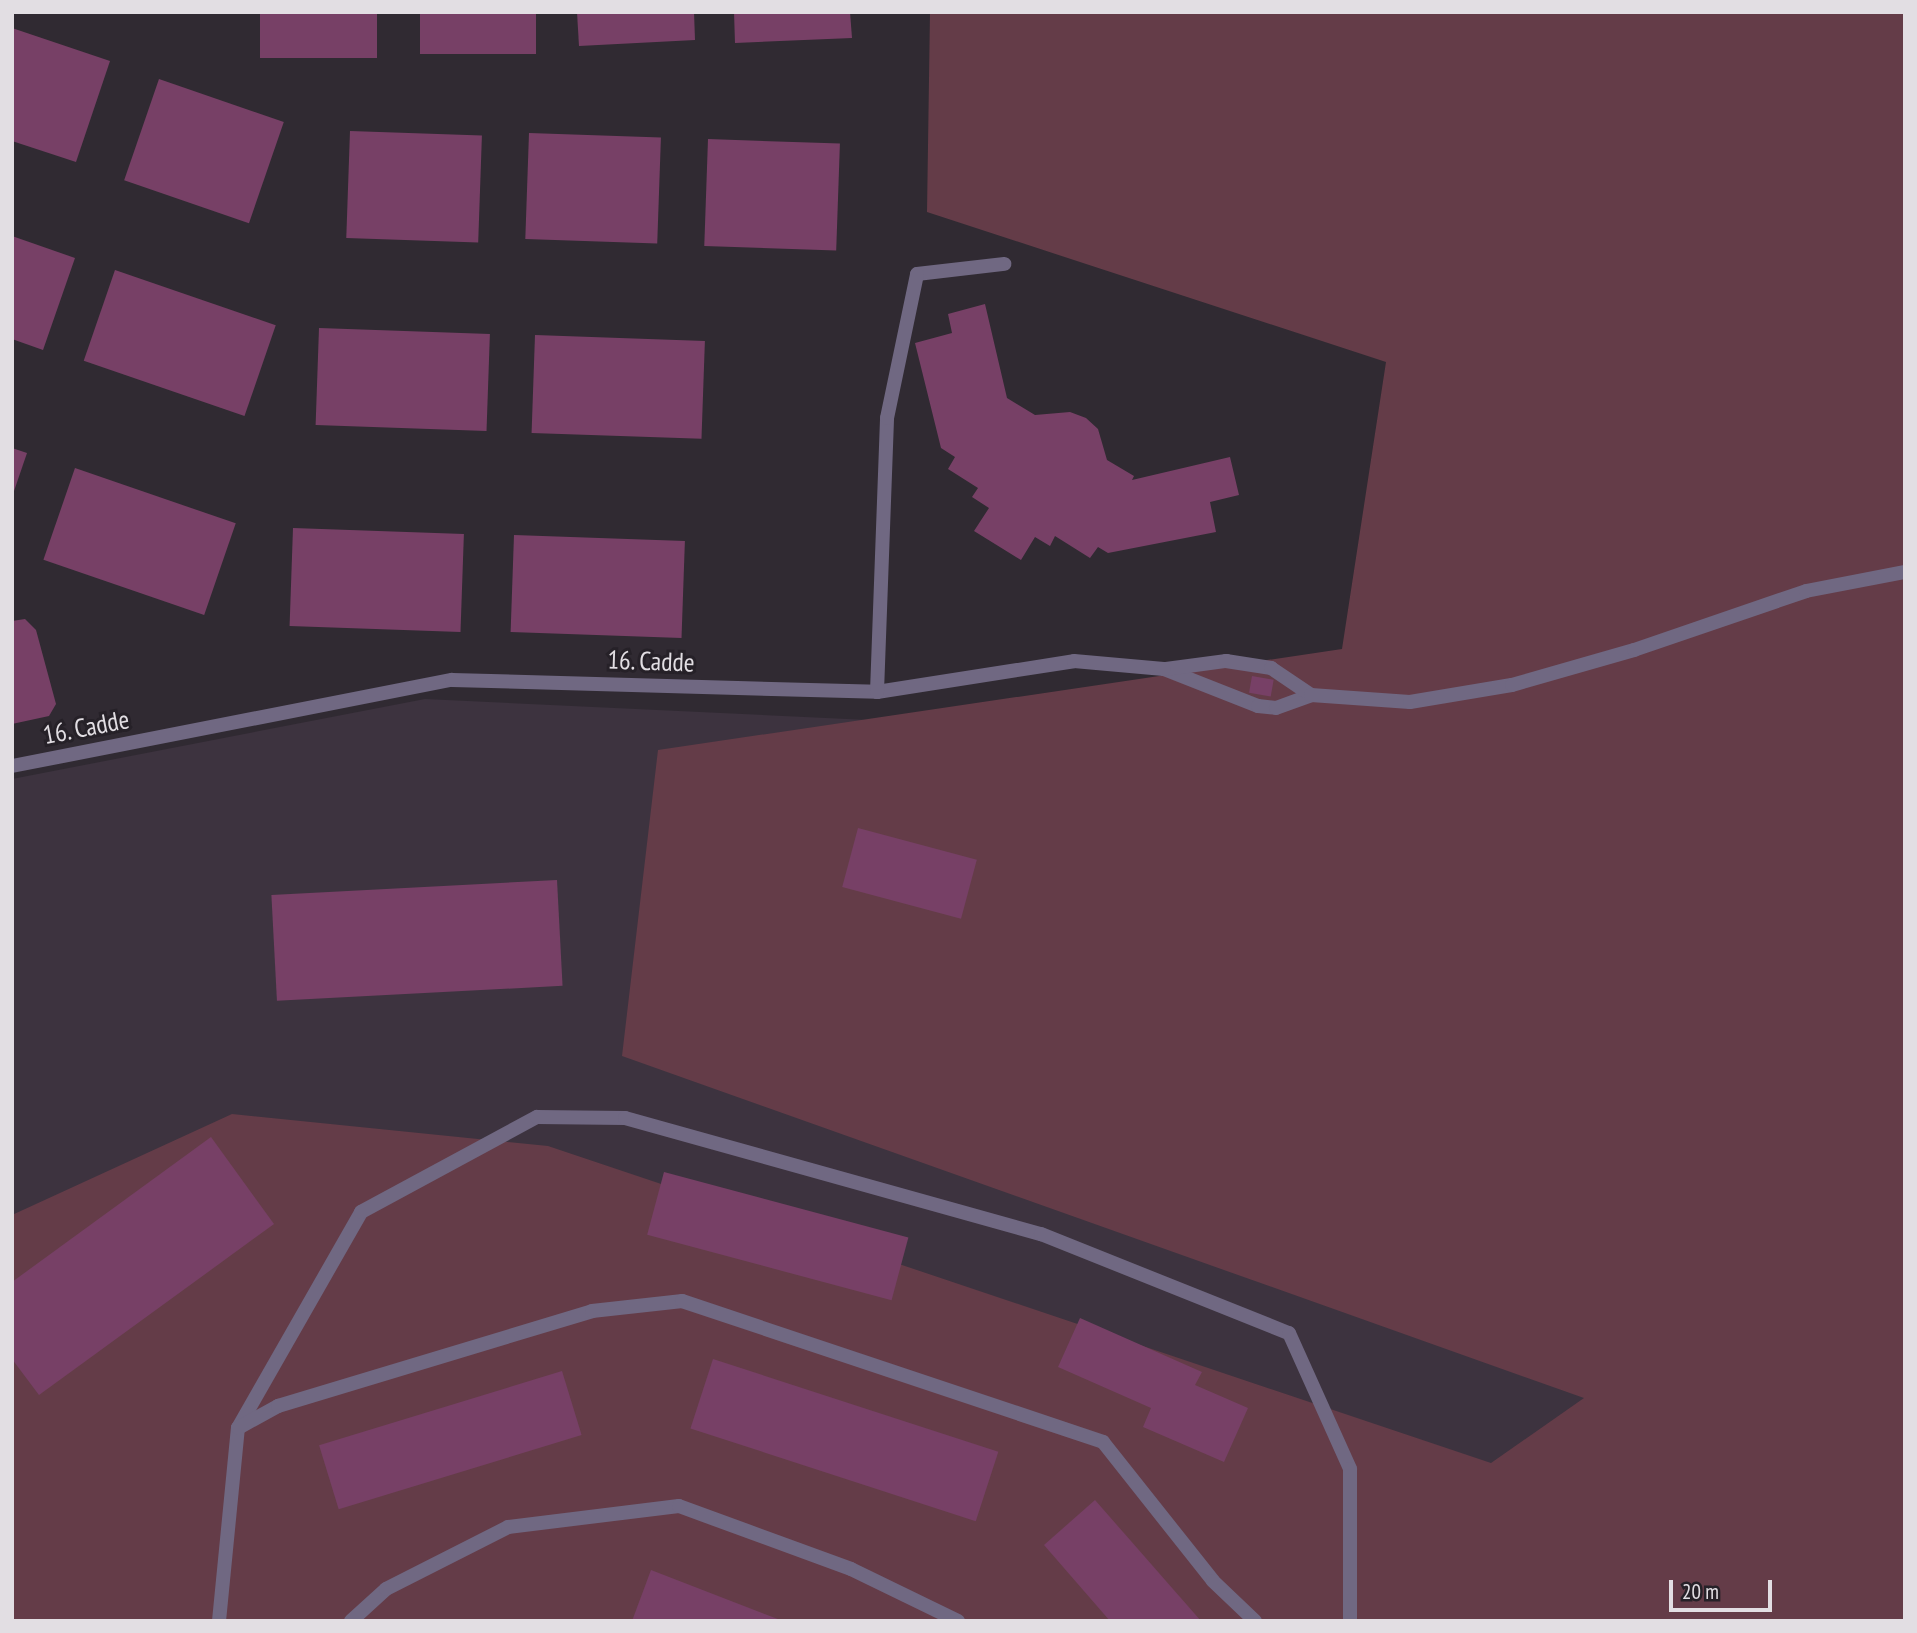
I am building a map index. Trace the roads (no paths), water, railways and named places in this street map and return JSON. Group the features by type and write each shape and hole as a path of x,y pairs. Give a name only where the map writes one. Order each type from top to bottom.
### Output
{"street":[{"path":"877,692 887,418 917,274 1004,264"},
{"path":"1164,669 1258,706 1276,708 1311,695 1410,702 1512,685 1634,650 1806,591 1905,572"},
{"name":"16. Cadde","path":"12,766 452,680 877,692 1074,661 1164,669"},
{"path":"1164,669 1226,661 1271,668 1311,695"},
{"path":"219,1621 238,1428 361,1212 537,1117 625,1118 1041,1234 1289,1333 1350,1469 1350,1621"},
{"path":"238,1428 278,1406 592,1311 682,1301 1103,1442 1213,1581 1255,1621"},
{"path":"351,1621 386,1589 508,1527 679,1506 850,1569 958,1621"}]}
